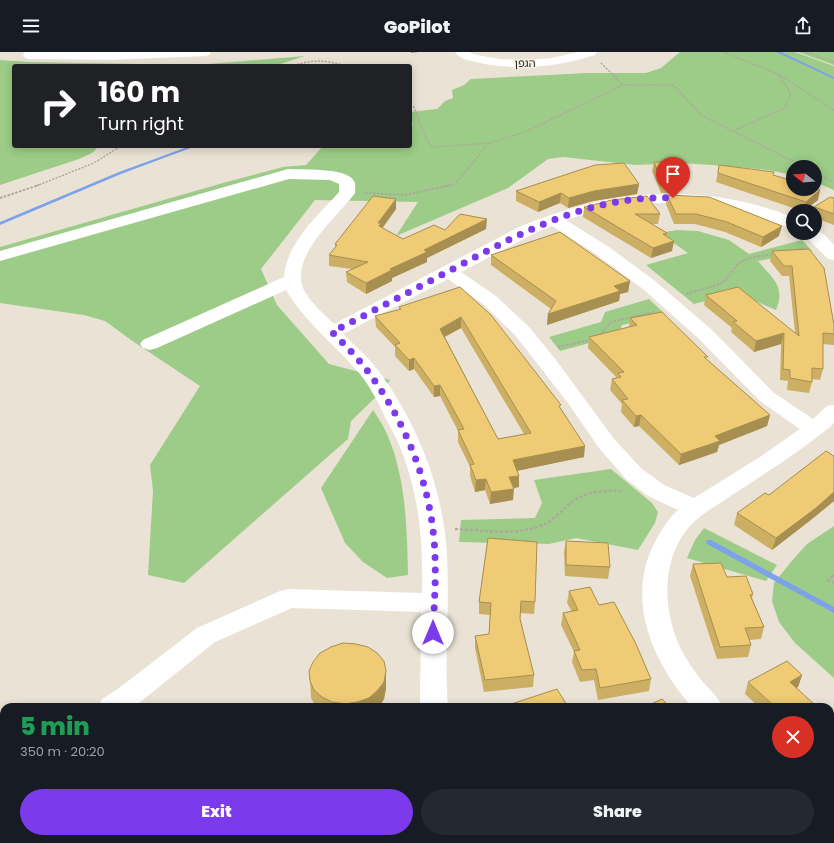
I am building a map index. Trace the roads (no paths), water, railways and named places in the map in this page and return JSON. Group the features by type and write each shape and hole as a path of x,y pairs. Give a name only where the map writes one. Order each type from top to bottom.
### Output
{"street":[{"path":"29,55 205,52"},
{"name":"הגפן","path":"461,52 474,59 518,64 552,62 574,58 591,52"},
{"path":"0,256 288,174 333,175 347,182 347,193 308,237 303,246 294,266 293,280 295,290 302,301 369,372 388,400 413,451 424,483 433,529 435,556 434,703"},
{"path":"332,332 527,230 553,219 604,204 633,199 659,197 686,198 731,204 759,211 786,221"},
{"path":"553,219 630,270 705,334 767,397 814,429"},
{"path":"818,240 829,249"},
{"path":"448,271 503,311 538,351 614,453 629,469 644,483 661,493 695,508"},
{"path":"150,344 293,280"},
{"path":"706,703 680,672 670,652 658,621 654,595 657,572 664,546 680,522 695,508 762,465 814,429 834,410"},
{"path":"118,703 206,635 289,598 434,603"}],"waterway":[{"path":"778,52 834,78"},
{"path":"0,224 120,173 189,148"},
{"path":"709,542 834,610"}]}
